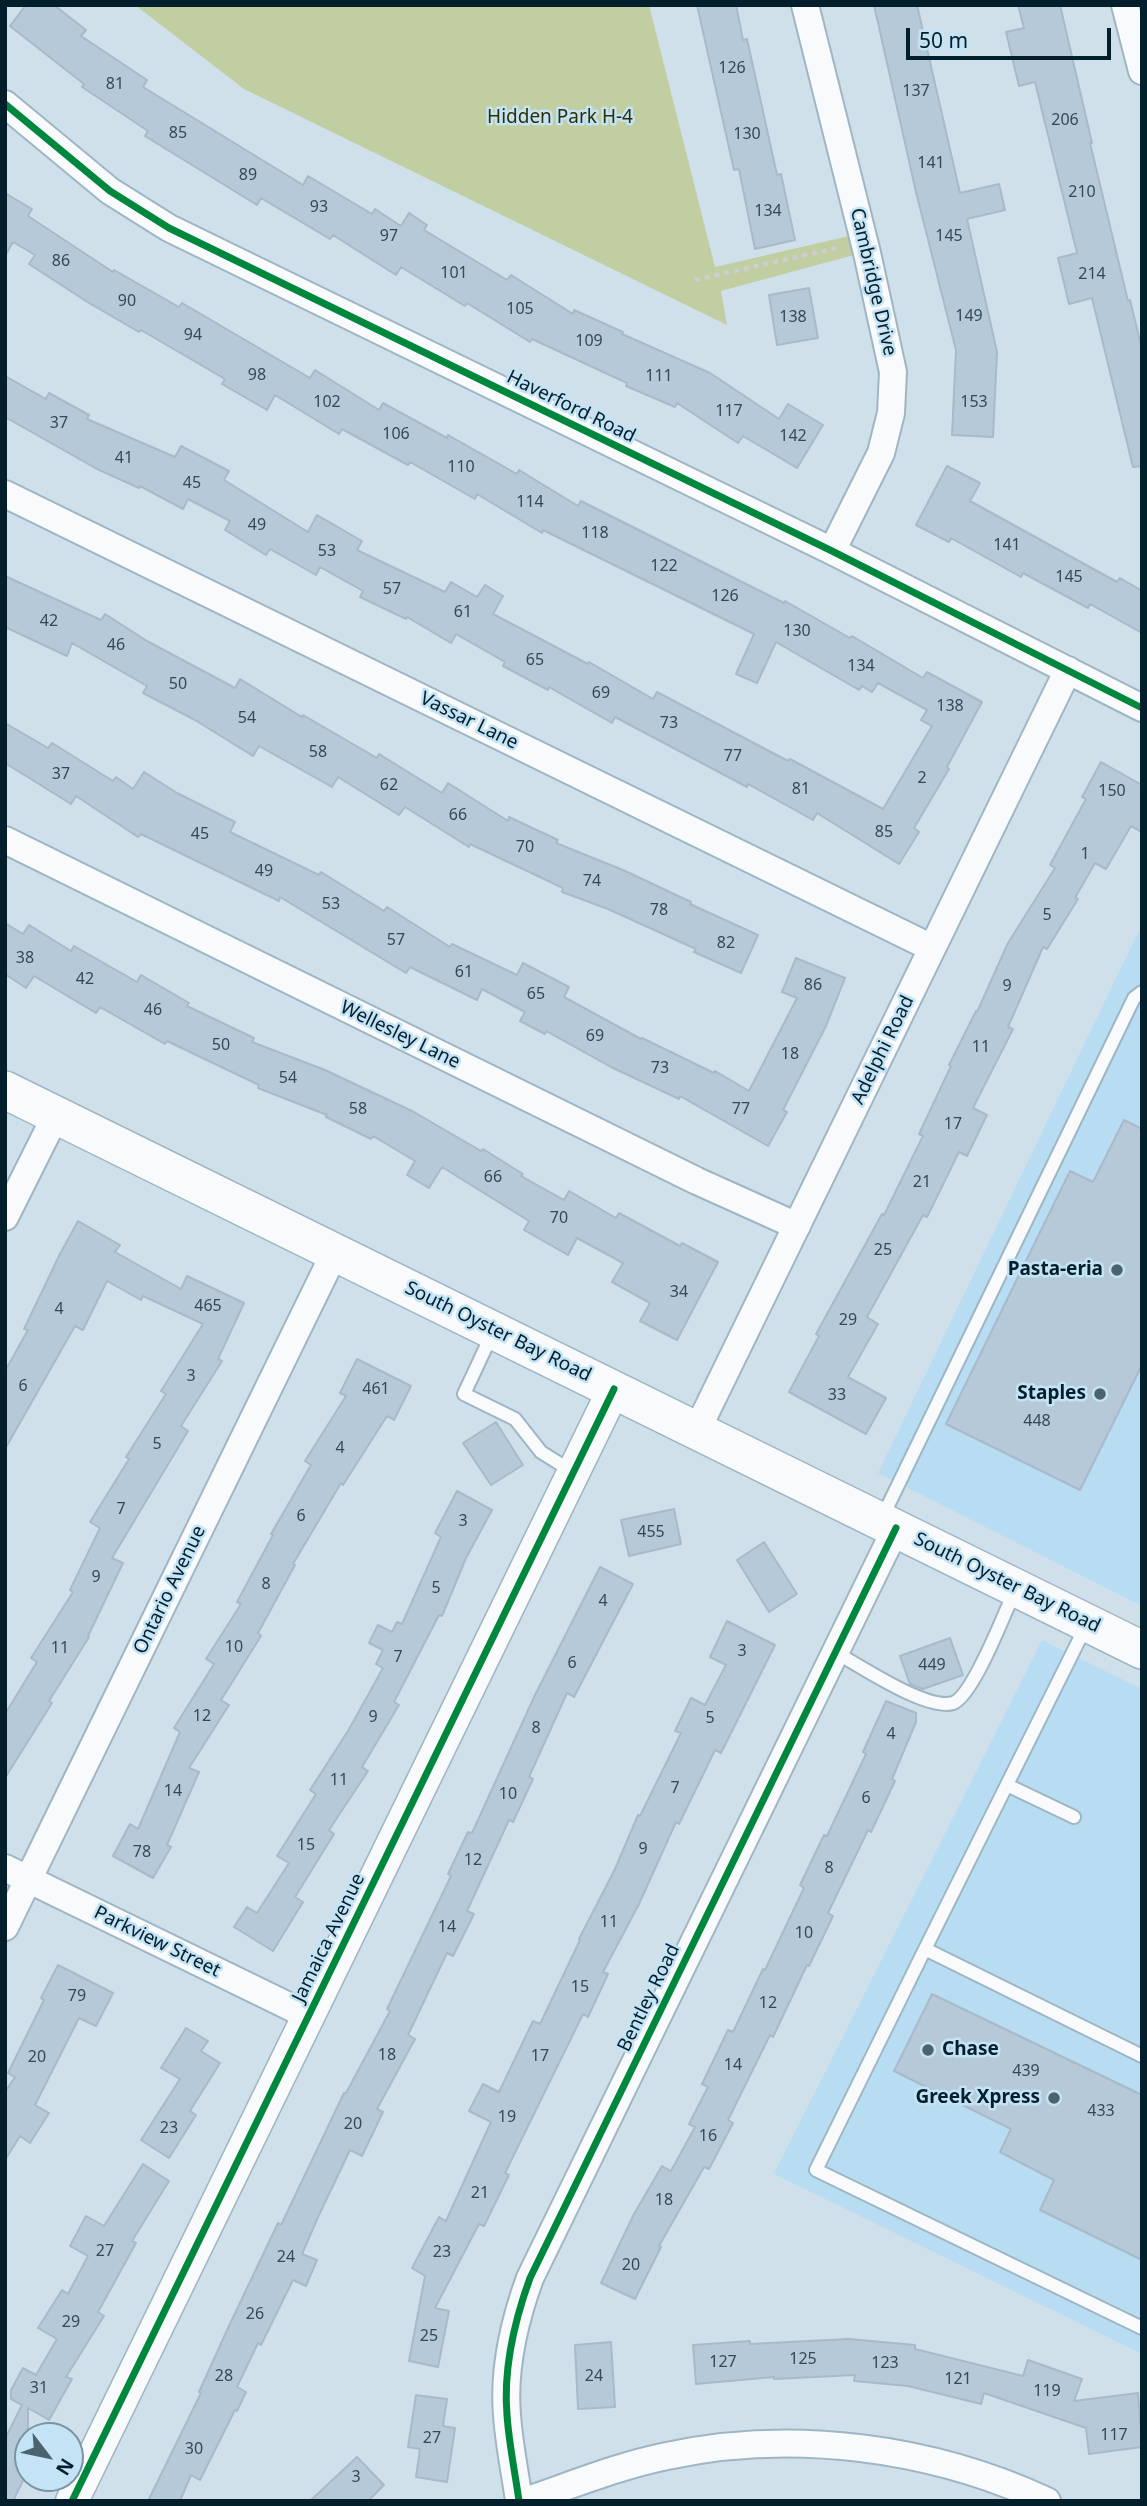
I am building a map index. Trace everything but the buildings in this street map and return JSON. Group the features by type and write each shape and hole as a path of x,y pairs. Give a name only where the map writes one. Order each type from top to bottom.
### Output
{"main road":[{"name":"South Oyster Bay Road","path":"5,1090 1142,1650"}],"street":[{"name":"Cambridge Drive","path":"805,5 864,242 893,373 891,413 881,453 832,551"},
{"path":"1125,5 1142,71"},
{"name":"Haverford Road","path":"5,104 110,191 169,228 832,551 1142,708"},
{"name":"Vassar Lane","path":"5,494 932,948"},
{"name":"Adelphi Road","path":"697,1430 1068,670"},
{"name":"Wellesley Lane","path":"5,840 697,1181 797,1226"},
{"path":"5,1217 55,1115"},
{"name":"Ontario Avenue","path":"5,1927 17,1873 335,1252"},
{"name":"Jamaica Avenue","path":"72,2501 614,1389"},
{"name":"Bentley Road","path":"519,2501 507,2414 507,2370 516,2317 530,2278 835,1652 888,1524"},
{"name":"Parkview Street","path":"17,1873 309,2015"},
{"path":"525,2501 668,2455 728,2447 817,2444 902,2454 969,2469 1048,2501"}],"lane":[{"path":"888,1524 1133,998 1142,992"},
{"path":"494,1330 464,1394 515,1419 541,1452 573,1472"},
{"path":"835,1652 922,1700 938,1705 955,1703 971,1686 1016,1587"},
{"path":"1088,1623 816,2170 1142,2328"},
{"path":"1007,1785 1074,1817"},
{"path":"925,1949 1142,2056"}],"path":[{"path":"695,280 864,242"}],"shaded area":[{"path":"1142,924 1142,1606 878,1473"},
{"path":"1042,1640 1142,1689 1142,2354 774,2174"}],"green space":[{"name":"Hidden Park H-4","path":"135,5 649,5 715,267 849,236 854,255 721,291 727,325 244,89"}],"cycle path":[{"path":"5,104 110,191 169,228 832,551 1142,708"},
{"path":"72,2501 614,1389"},
{"path":"519,2501 506,2397 508,2363 515,2328 530,2278 896,1528"}],"place":[{"name":"Pasta-eria","path":"1117,1270"},
{"name":"Staples","path":"1100,1394"},
{"name":"Chase","path":"928,2050"},
{"name":"Greek Xpress","path":"1054,2098"}]}
